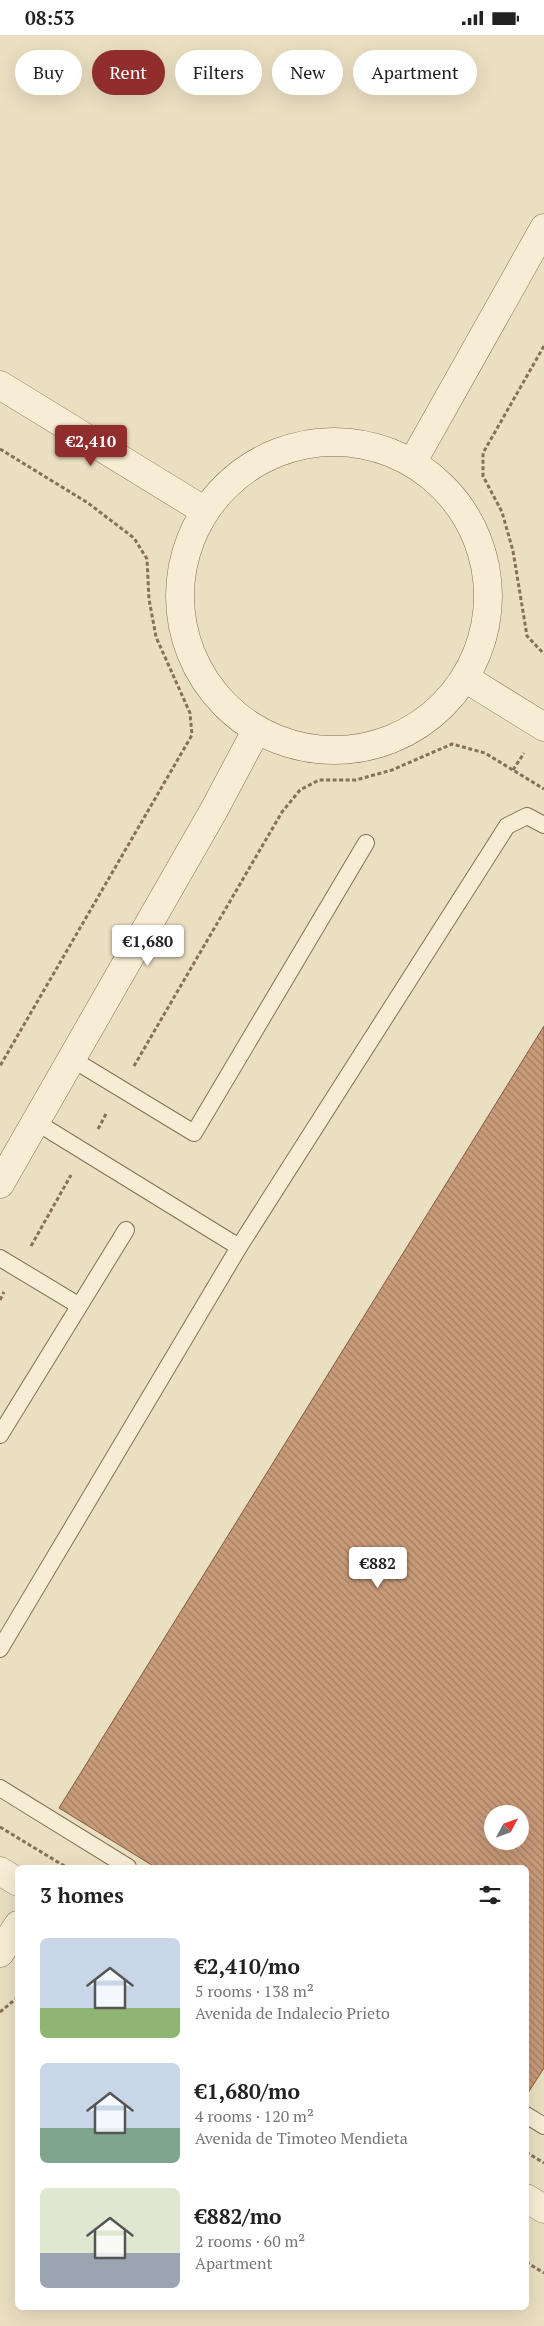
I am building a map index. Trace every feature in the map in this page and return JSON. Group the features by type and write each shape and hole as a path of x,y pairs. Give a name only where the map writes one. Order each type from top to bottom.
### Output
{"street":[{"path":"412,463 544,228"},
{"path":"0,385 205,511"},
{"path":"338,441 376,447 412,463 440,484 463,511 479,542 488,576 488,611 482,637 466,678 440,708 408,731 372,746 333,750 294,744 258,729 224,704 199,670 184,631 180,590 187,549 205,511 230,481 262,459 298,445 338,441"},
{"path":"466,678 544,727"},
{"path":"0,1184 214,810 258,729"},
{"path":"0,1871 15,1880"},
{"path":"0,1953 15,1930"},
{"path":"529,2200 544,2209"}],"lane":[{"path":"0,1649 239,1247 507,826 527,816 544,825"},
{"path":"72,1059 194,1133 366,843"},
{"path":"36,1122 239,1247"},
{"path":"0,1435 78,1305 126,1230"},
{"path":"0,1258 78,1305"},
{"path":"0,1788 125,1865"},
{"path":"529,2117 544,2126"}],"path":[{"path":"544,346 483,453 483,476 502,512 513,551 527,636 544,655"},
{"path":"0,449 88,503 134,538 147,559 149,599 156,637 190,713 192,735 0,1067"},
{"path":"0,1299 282,812 300,790 320,780 356,780 392,770 452,743 486,753 544,789"},
{"path":"0,1827 63,1865"},
{"path":"0,2012 15,2000"},
{"path":"529,2154 544,2163"},
{"path":"529,2264 544,2273"}],"building":[{"path":"544,1026 544,2068 529,2091 529,1865 152,1865 59,1808"}]}
